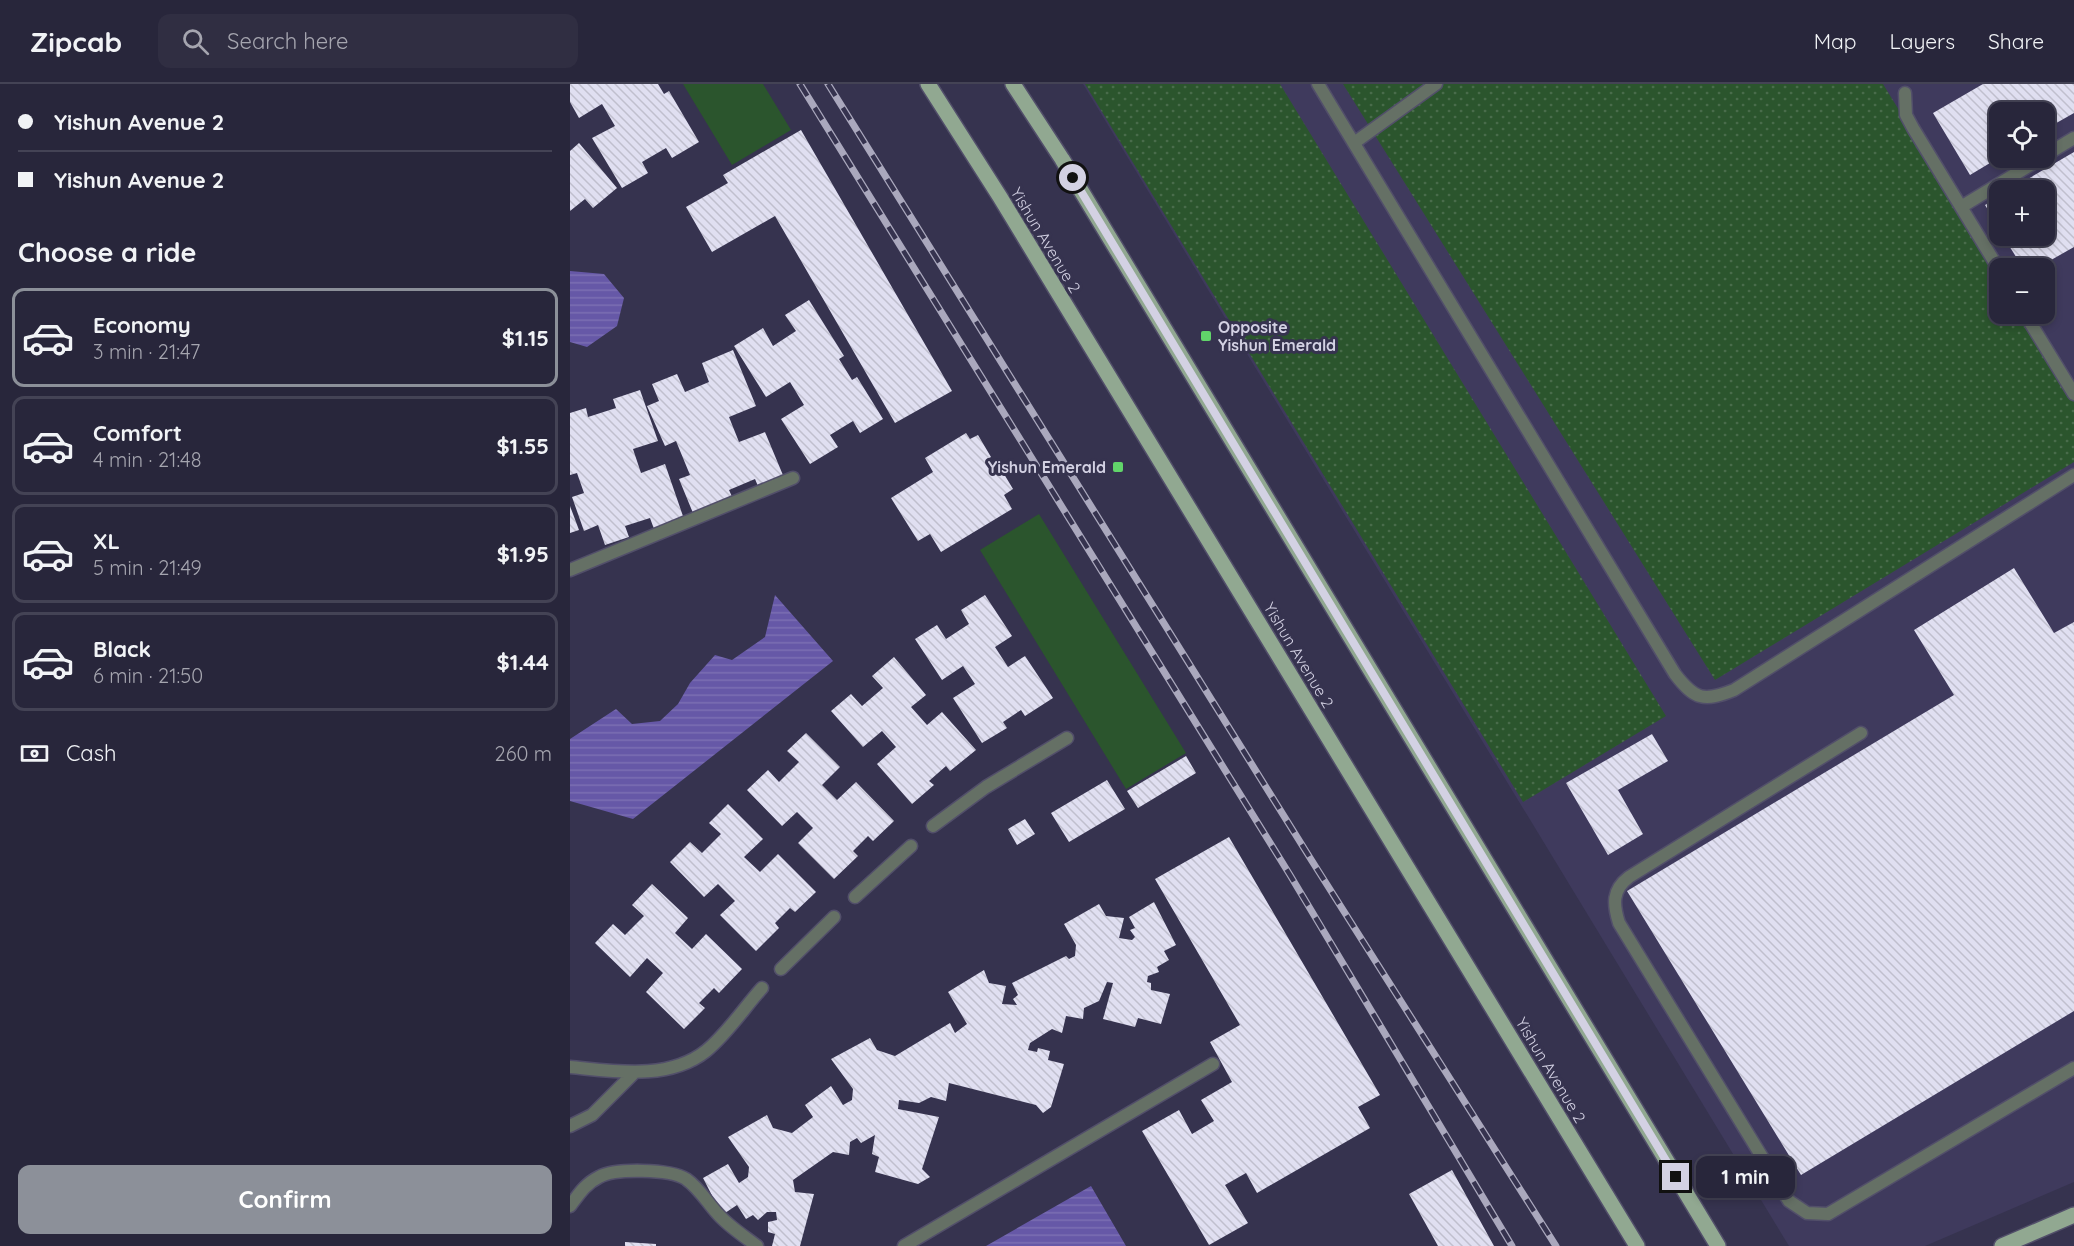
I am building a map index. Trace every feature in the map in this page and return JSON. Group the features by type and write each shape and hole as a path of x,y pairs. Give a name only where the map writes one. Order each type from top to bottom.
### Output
{"main road":[{"name":"Yishun Avenue 2","path":"928,84 1000,197 1636,1246"},
{"path":"1013,84 1068,170 1715,1241 1730,1246"},
{"path":"2002,1246 2074,1215"}],"lane":[{"path":"1318,84 1676,674 1687,690 1702,698 1716,698 1734,690 2074,475"},
{"path":"1354,143 1436,84"},
{"path":"1905,93 1906,115 1992,258"},
{"path":"2055,150 2074,138"},
{"path":"1961,207 2025,168"},
{"path":"2031,324 2074,394"},
{"path":"570,570 793,478"},
{"path":"1861,733 1629,877 1619,884 1614,897 1619,923 1789,1201 1807,1213 1828,1214 2074,1068"},
{"path":"933,826 986,787 1066,738"},
{"path":"855,897 911,846"},
{"path":"781,969 834,917"},
{"path":"570,1067 634,1073 679,1065 705,1051 762,988"},
{"path":"904,1246 1213,1064"},
{"path":"570,1126 592,1115 634,1073"},
{"path":"570,1206 584,1186 602,1175 642,1171 667,1173 683,1177 696,1187 718,1215 757,1246"}],"shaded area":[{"path":"1083,84 2074,84 2074,1182 1925,1246 1789,1246"},
{"path":"570,271 604,274 624,298 617,326 587,347 570,342"},
{"path":"775,595 833,661 633,819 570,801 570,739 616,709 632,724 660,721 678,704 690,683 715,655 732,660 765,637"},
{"path":"1091,1186 1126,1246 986,1246"}],"green space":[{"path":"683,84 763,84 791,130 732,165"},
{"path":"1085,84 1280,84 1666,716 1523,802"},
{"path":"1343,84 1883,84 1989,258 1989,324 2030,324 2074,395 2074,462 1715,680"},
{"path":"1039,514 1186,753 1126,789 980,550"}],"building":[{"path":"570,84 658,84 664,94 669,91 699,142 672,158 666,148 642,162 648,173 622,188 592,138 615,126 602,104 579,118 570,102"},
{"path":"1983,84 2074,84 2074,113 2055,124 2055,102 1989,102 1989,164 1970,175 1933,113"},
{"path":"801,130 952,391 895,423 775,216 712,252 686,207 728,183 723,175"},
{"path":"579,143 617,188 593,208 585,199 570,211 570,151"},
{"path":"2074,152 2074,247 2055,258 2017,258 2009,246 2055,246 2055,180 2026,180 2047,168 2055,168 2055,163"},
{"path":"809,300 844,356 839,359 852,380 857,377 883,419 860,433 853,421 830,435 838,447 810,464 781,419 804,405 790,382 766,397 734,346 763,328 773,346 796,331 785,315"},
{"path":"733,350 756,406 729,417 739,442 765,432 785,480 760,491 755,479 729,490 734,501 693,513 679,479 690,475 676,441 665,446 647,406 659,401 652,384 677,374 685,392 709,382 702,363"},
{"path":"640,390 658,441 633,449 641,473 665,464 684,519 654,529 650,518 625,526 629,537 605,545 598,525 584,531 572,497 584,493 577,473 570,475 570,413 586,408 588,417 616,408 613,399"},
{"path":"966,433 970,439 978,435 991,457 987,459 992,467 998,464 1013,489 1004,495 1012,509 941,552 930,534 918,541 891,498 933,472 925,458"},
{"path":"570,506 579,530 570,533"},
{"path":"2014,568 2054,633 2074,622 2074,1011 1801,1175 1627,891 1954,695 1914,630"},
{"path":"985,595 1012,636 995,647 1008,667 1025,656 1053,698 1025,716 1021,710 1003,722 1007,728 982,743 953,698 975,684 963,666 942,680 915,639 937,625 946,639 969,624 961,610"},
{"path":"894,657 926,695 911,707 927,725 942,712 976,750 950,771 946,766 929,781 934,785 912,804 877,764 896,747 882,731 863,747 831,711 851,694 862,706 883,688 872,676"},
{"path":"806,733 840,767 822,785 837,800 856,782 894,821 873,841 868,836 853,851 858,856 834,879 798,843 813,828 797,812 782,826 747,790 768,770 779,782 799,762 787,751"},
{"path":"1652,734 1668,761 1618,790 1643,834 1608,855 1566,783"},
{"path":"1186,756 1196,773 1138,808 1127,791"},
{"path":"1107,780 1125,809 1069,842 1051,813"},
{"path":"728,804 763,839 744,857 760,872 778,854 816,892 795,912 790,908 775,923 779,928 756,951 720,915 735,901 718,884 704,897 670,862 690,842 702,853 721,834 709,823"},
{"path":"1025,819 1035,834 1017,845 1008,829"},
{"path":"1229,837 1380,1095 1358,1107 1370,1128 1257,1193 1246,1173 1225,1185 1248,1223 1209,1245 1142,1131 1179,1110 1192,1134 1214,1121 1201,1100 1232,1082 1210,1042 1240,1025 1155,879"},
{"path":"652,884 688,918 675,933 692,949 706,934 742,969 719,993 714,988 699,1003 705,1008 684,1029 646,992 663,973 647,958 630,977 595,943 613,924 625,935 644,916 632,905"},
{"path":"1154,902 1176,945 1164,951 1169,960 1157,967 1159,972 1148,976 1147,982 1151,983 1151,990 1170,994 1161,1024 1138,1018 1135,1027 1103,1019 1113,983 1107,982 1099,1001 1084,1008 1083,1019 1066,1016 1062,1033 1052,1029 1030,1043 1028,1050 1037,1052 1038,1048 1050,1051 1048,1060 1064,1064 1051,1107 1043,1113 1036,1105 949,1083 946,1101 931,1097 919,1103 899,1100 898,1109 939,1117 922,1169 930,1177 918,1184 875,1172 879,1157 872,1154 875,1135 861,1143 857,1138 850,1142 849,1155 833,1152 793,1180 795,1192 814,1194 800,1246 772,1246 775,1234 768,1232 768,1222 777,1220 776,1212 767,1212 758,1220 753,1215 746,1219 737,1205 722,1215 703,1178 728,1164 739,1183 748,1177 749,1167 728,1137 767,1115 773,1128 792,1133 813,1117 805,1105 831,1086 843,1105 852,1100 853,1089 831,1059 870,1038 877,1050 895,1056 950,1023 955,1033 967,1024 948,992 984,970 989,983 1006,986 1002,1004 1017,1005 1013,999 1018,995 1012,983 1066,956 1069,959 1075,956 1076,945 1064,924 1099,904 1106,916 1124,918 1119,938 1132,940 1135,937 1130,930 1135,928 1129,917"},
{"path":"1452,1170 1494,1246 1438,1246 1409,1194"},
{"path":"625,1242 656,1244 656,1246 625,1246"}],"railway":[{"path":"800,84 1290,875 1512,1246"},
{"path":"828,84 1312,861 1556,1246"}],"place":[{"name":"Opposite Yishun Emerald","path":"1206,336"},
{"name":"Yishun Emerald","path":"1118,467"}],"route":[{"path":"1073,178 1676,1177"}]}
